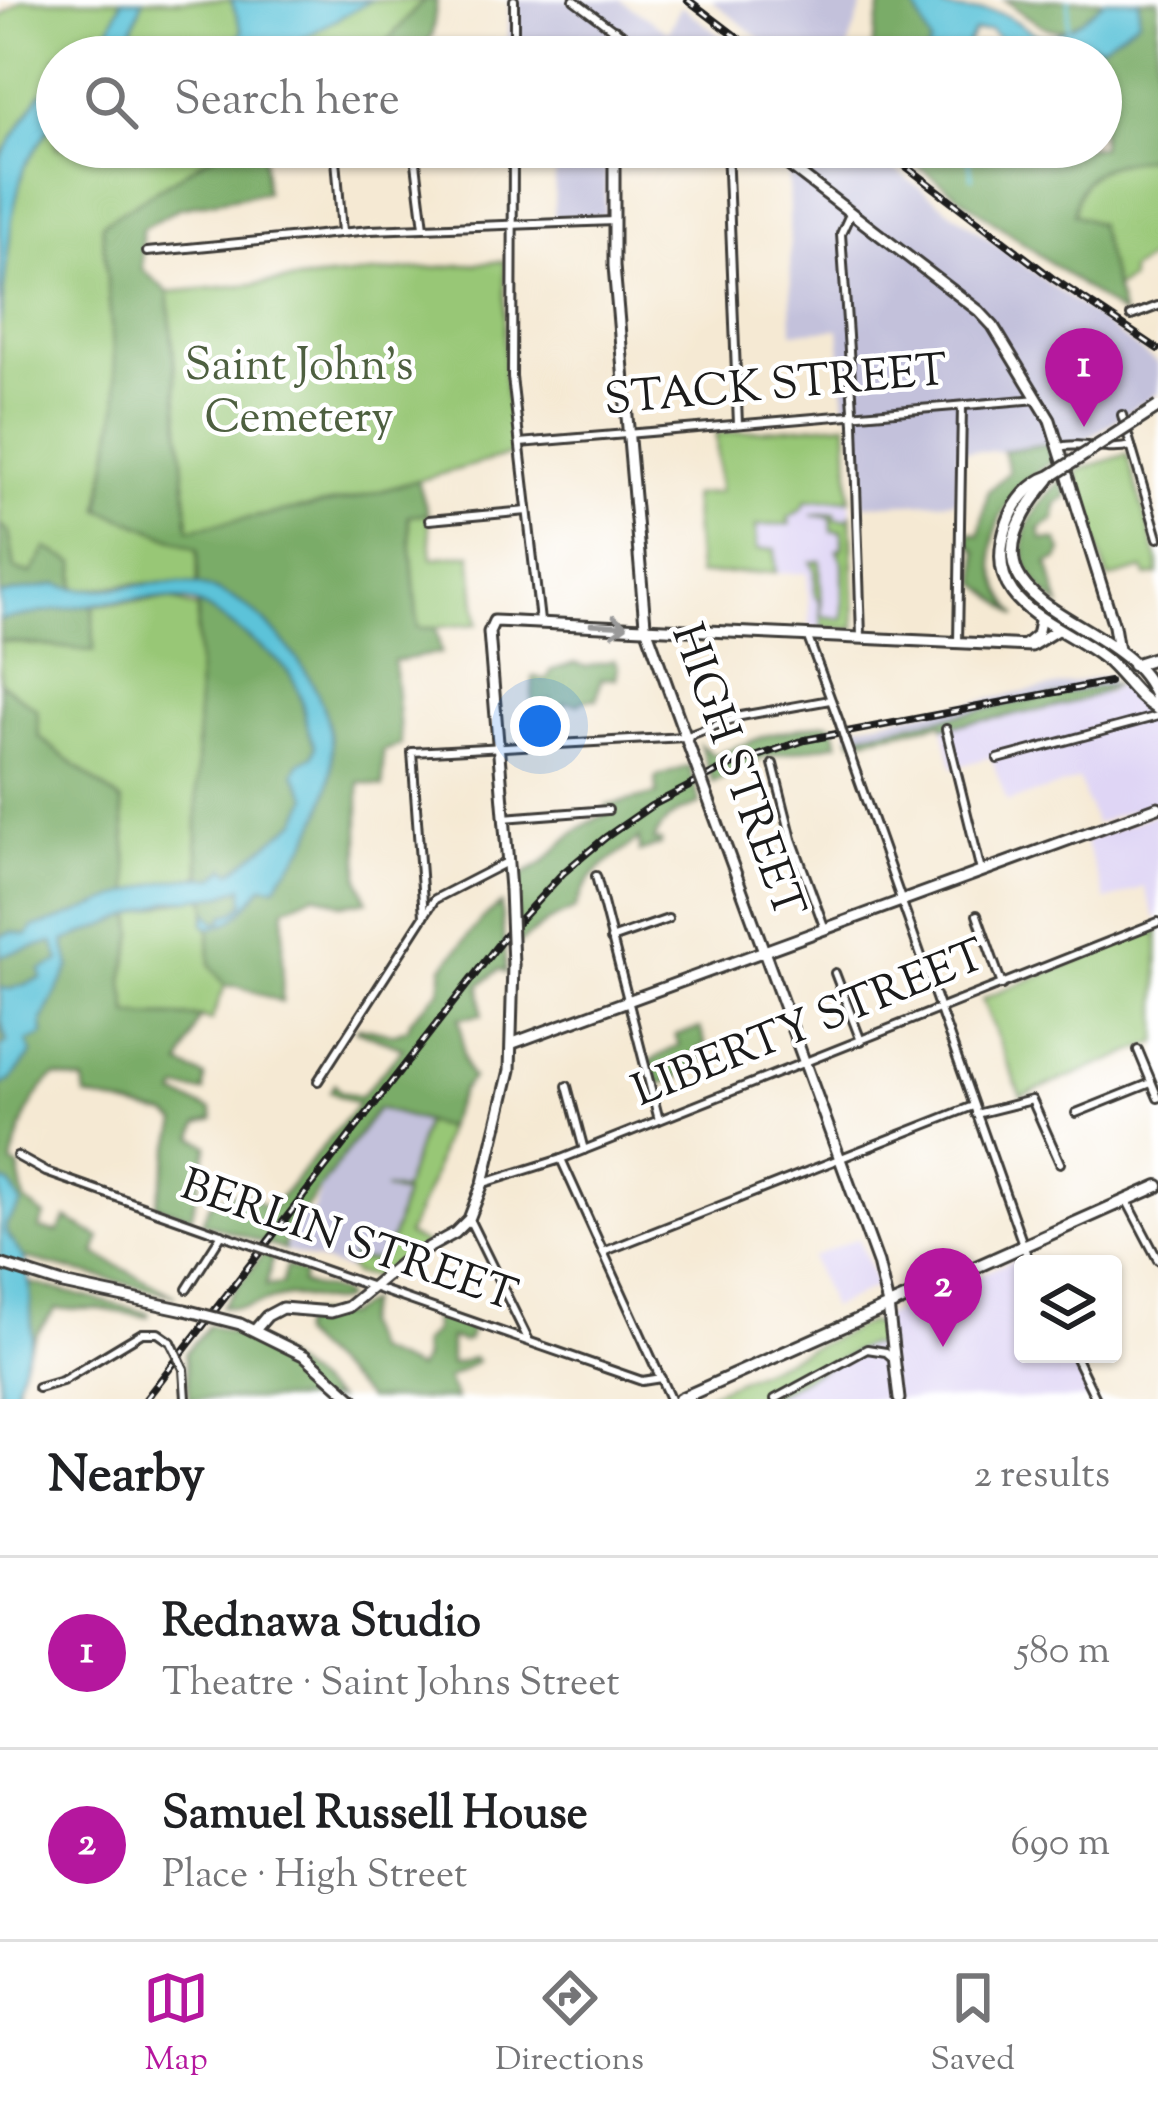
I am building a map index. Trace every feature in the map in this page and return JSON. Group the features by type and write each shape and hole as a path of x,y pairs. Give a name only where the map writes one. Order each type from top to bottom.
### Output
{"highway":[{"path":"1158,407 1036,482 1018,502 1002,548 1008,584 1023,606 1040,621 1095,651 1158,710"},
{"path":"1051,476 1020,518 1017,564 1037,599 1136,664 1151,683 1158,710"},
{"path":"1120,673 1156,654"},
{"path":"680,1399 1158,1186"}],"street":[{"path":"514,0 514,36"},
{"path":"574,0 622,36"},
{"path":"615,31 615,36"},
{"path":"337,168 342,232"},
{"path":"417,168 424,227"},
{"path":"513,168 512,370 540,621"},
{"name":"HIGH STREET","path":"614,168 628,434 646,627 888,1305 899,1399"},
{"path":"729,168 738,424"},
{"path":"792,168 986,318 1038,399 1059,447 1118,650"},
{"path":"850,212 841,234 862,637"},
{"path":"147,252 342,232 614,221"},
{"path":"1131,316 1158,306"},
{"name":"STACK STREET","path":"520,443 1038,399"},
{"path":"958,643 962,405"},
{"path":"1122,415 1158,538"},
{"path":"1059,447 1077,444 1112,450 1131,446"},
{"path":"1148,505 1158,502"},
{"path":"429,520 527,511"},
{"path":"1090,634 1103,626 1108,614"},
{"path":"1024,645 1037,634 1040,621"},
{"path":"255,1330 282,1308 340,1311 404,1261 455,1234 469,1219 483,1184 513,1042 510,889 489,632 493,622 1024,645 1037,645 1057,630"},
{"path":"807,635 1026,1255"},
{"path":"424,916 412,752 685,737 741,716 830,700"},
{"path":"998,760 1158,710"},
{"path":"946,729 981,872"},
{"path":"773,764 792,839 825,929"},
{"path":"513,1042 1158,807"},
{"path":"503,818 608,810"},
{"path":"318,1081 443,892 507,862"},
{"path":"596,876 659,1120"},
{"path":"977,915 1002,985"},
{"path":"611,939 668,919"},
{"name":"LIBERTY STREET","path":"483,1184 560,1160 1158,922"},
{"path":"835,973 861,1041"},
{"path":"1138,1050 1158,1098"},
{"path":"1076,1113 1151,1083"},
{"path":"567,1086 584,1150"},
{"path":"603,1252 974,1110 1032,1100 1060,1163"},
{"name":"BERLIN STREET","path":"17,1156 46,1172 642,1381 661,1378"},
{"path":"560,1160 670,1399"},
{"path":"1127,1201 1158,1260"},
{"path":"469,1219 530,1342"},
{"path":"187,1289 222,1234"},
{"path":"0,1264 240,1324 305,1356 352,1399"},
{"path":"38,1388 62,1381 142,1333 161,1334 171,1342 184,1369 185,1399"},
{"path":"775,1399 867,1349 893,1358"},
{"path":"1078,1363 1096,1399"}],"shaded area":[{"path":"509,0 620,0 668,32 681,6 720,36 508,36"},
{"path":"711,0 864,0 852,36 757,36"},
{"path":"606,168 605,215 554,218 555,170 506,169"},
{"path":"790,168 892,168 1158,364 1158,393 1052,461 1046,444 1012,452 958,450 956,501 863,505 857,424 845,406 839,329 792,332"},
{"path":"847,423 855,629 810,627 807,573 698,575 692,495 719,492 716,434"},
{"path":"1106,676 1114,684 850,736 847,727"},
{"path":"1121,683 1158,736 1158,800 1095,824 1079,780 1007,802 991,757 952,768 943,727 1106,693"},
{"path":"1158,813 1155,918 1144,887 1106,901 1085,841"},
{"path":"378,1109 446,1128 431,1182 407,1235 428,1245 370,1277 284,1250 303,1213 313,1212 322,1186"},
{"path":"858,1238 877,1286 831,1307 811,1257"},
{"path":"1014,1260 1014,1363 1075,1363 1093,1399 696,1399"}],"green space":[{"path":"22,0 424,0 392,36 36,36 36,168 192,168 102,224 118,401 100,508 198,549 198,584 130,584 75,591 75,563 31,574 15,569 9,532 0,524 0,17"},
{"path":"424,0 437,0 431,36 392,36"},
{"path":"882,0 912,0 928,36 874,36"},
{"path":"1005,0 1105,0 1076,24 1055,30"},
{"path":"1139,0 1158,0 1158,198 1156,156 1122,163 1122,36 1115,36 1138,20"},
{"path":"1157,156 1158,253 1130,270 1130,280 1115,288 1098,225 1074,215 1077,198 1091,175 1104,168 1122,168 1122,163"},
{"path":"192,168 264,168 266,192 179,208 142,229 142,269 168,292 189,529 353,499 418,480 428,514 408,516 418,628 436,628 441,653 394,661 401,745 383,751 383,787 359,782 359,877 367,901 341,904 315,894 284,908 282,1002 225,986 210,964 197,843 198,549 100,509 118,401 102,224"},
{"path":"921,168 1104,168 1083,185 1074,214 1098,224 1123,316"},
{"name":"Saint John's Cemetery","path":"505,261 504,377 513,454 353,499 189,530 168,292"},
{"path":"847,423 850,499 806,501 788,518 790,524 756,526 757,550 775,549 776,572 698,575 692,495 719,492 716,434"},
{"path":"1047,444 1052,461 1016,493 996,531 995,572 1018,616 978,583 977,551 969,543 970,532 979,535 988,491 1009,472 1003,451"},
{"path":"1127,454 1158,575 1146,576 1143,569 1108,579 1076,471"},
{"path":"1062,479 1067,497 1056,504 1055,519 1039,529 1042,539 1057,540 1062,551 1058,560 1048,563 1060,606 1031,574 1024,542 1035,511"},
{"path":"835,513 835,519 849,519 851,513 855,629 822,627 820,600 815,596 811,562 820,561 822,616 843,619 843,564 837,550 842,548 842,531 832,531 831,517 812,515"},
{"path":"428,514 432,558 471,554 478,624 418,629 408,516"},
{"path":"0,524 9,532 15,569 31,574 47,548 75,563 75,591 57,584 0,595"},
{"path":"171,599 198,609 197,843 201,876 130,892 122,802 38,737 37,710 0,682 0,641 93,651 93,605"},
{"path":"93,605 94,651 0,641 0,614"},
{"path":"614,660 616,678 601,679 597,699 564,702 564,718 554,717 551,700 539,702 539,723 531,723 533,676 546,680 552,670 575,663 586,667"},
{"path":"0,682 37,710 39,737 122,802 134,934 123,979 129,1015 200,1017 181,1065 205,1077 204,1092 179,1089 175,1095 211,1110 214,1119 198,1124 194,1137 208,1145 191,1216 156,1205 177,1122 86,1096 84,1082 55,1076 46,1084 26,1116 12,1164 18,1167 25,1201 45,1216 39,1229 58,1232 66,1218 100,1238 95,1254 176,1296 0,1252"},
{"path":"1115,684 1084,699 1035,711 853,741 850,736"},
{"path":"833,725 838,743 766,757 713,783 700,745 714,755 768,735"},
{"path":"689,766 700,804 667,821 654,841 661,845 639,852 639,838 594,874 575,909 517,945 514,900 521,877 580,828 607,814 607,806 657,794 656,777"},
{"path":"203,895 214,962 225,986 211,1021 129,1015 123,979 134,934 132,913"},
{"path":"501,904 506,973 500,969 480,985 482,1015 459,1018 472,1078 446,1128 378,1108 285,1237 284,1250 202,1222 210,1203 235,1193 248,1195 269,1211 358,1104 330,1092 335,1084 340,1091 360,1097 403,1048 356,1030 393,1034 408,1028 440,990 443,967 481,920"},
{"path":"1158,928 1158,1042 1021,1096 982,999"},
{"path":"700,1028 706,1045 699,1048 703,1060 678,1073 680,1078 656,1085 650,1061 679,1045 675,1035"},
{"path":"425,1122 446,1128 431,1182 407,1235 428,1245 374,1277 354,1274 349,1267 354,1252 357,1260 375,1260 385,1254 382,1249 392,1238 404,1194 384,1189 403,1191"},
{"path":"263,1254 273,1257 266,1286 282,1284 286,1266 304,1274 301,1283 332,1290 344,1300 293,1296 241,1308 222,1306"},
{"path":"0,1275 149,1313 148,1317 100,1309 56,1309 22,1362 19,1399 0,1399"},
{"path":"368,1302 362,1325 373,1351 417,1369 424,1358 421,1344 434,1331 433,1314 471,1327 464,1342 450,1338 450,1365 477,1361 447,1379 456,1399 368,1399 299,1335 310,1314 346,1315"},
{"path":"870,1322 883,1329 886,1347 866,1345 766,1399 696,1399"},
{"path":"209,1325 267,1346 336,1399 190,1399 185,1353"}],"water":[{"path":"122,0 143,0 130,36 103,36"},
{"path":"231,0 371,0 307,36 239,36 242,31"},
{"path":"912,0 936,0 944,8 971,12 992,11 1043,35 1058,34 1078,23 1105,0 1139,0 1139,20 1116,36 996,36 991,30 972,36 928,36"},
{"path":"36,101 36,148 24,167 12,218 0,325 0,158"},
{"path":"184,583 215,590 250,609 288,647 318,694 327,717 332,765 320,816 303,848 275,887 263,886 234,918 209,928 204,923 208,912 214,921 222,922 224,915 235,912 244,903 243,887 223,895 170,901 64,941 70,966 42,1021 43,1035 27,1042 32,1053 11,1080 0,1086 0,1048 7,1042 0,988 42,978 40,970 60,961 53,942 0,956 0,936 11,932 28,935 33,927 145,887 215,878 226,868 232,872 297,821 308,797 294,773 299,763 313,755 315,746 287,671 224,619 195,603 127,600 0,620 0,595 57,584 92,589"},
{"path":"0,1179 11,1185 21,1204 6,1224 6,1233 25,1260 30,1286 32,1336 16,1387 19,1399 0,1399"}],"waterway":[{"path":"1068,29 1069,0"},
{"path":"970,168 972,178"}],"railway":[{"path":"688,0 735,36"},
{"path":"908,168 1052,278 1158,349"},
{"path":"146,1399 504,937 563,873 606,837 651,806 726,767 805,740 1109,682"}],"place":[{"name":"Rednawa Studio","path":"1084,427"},
{"name":"Samuel Russell House","path":"943,1347"}]}
